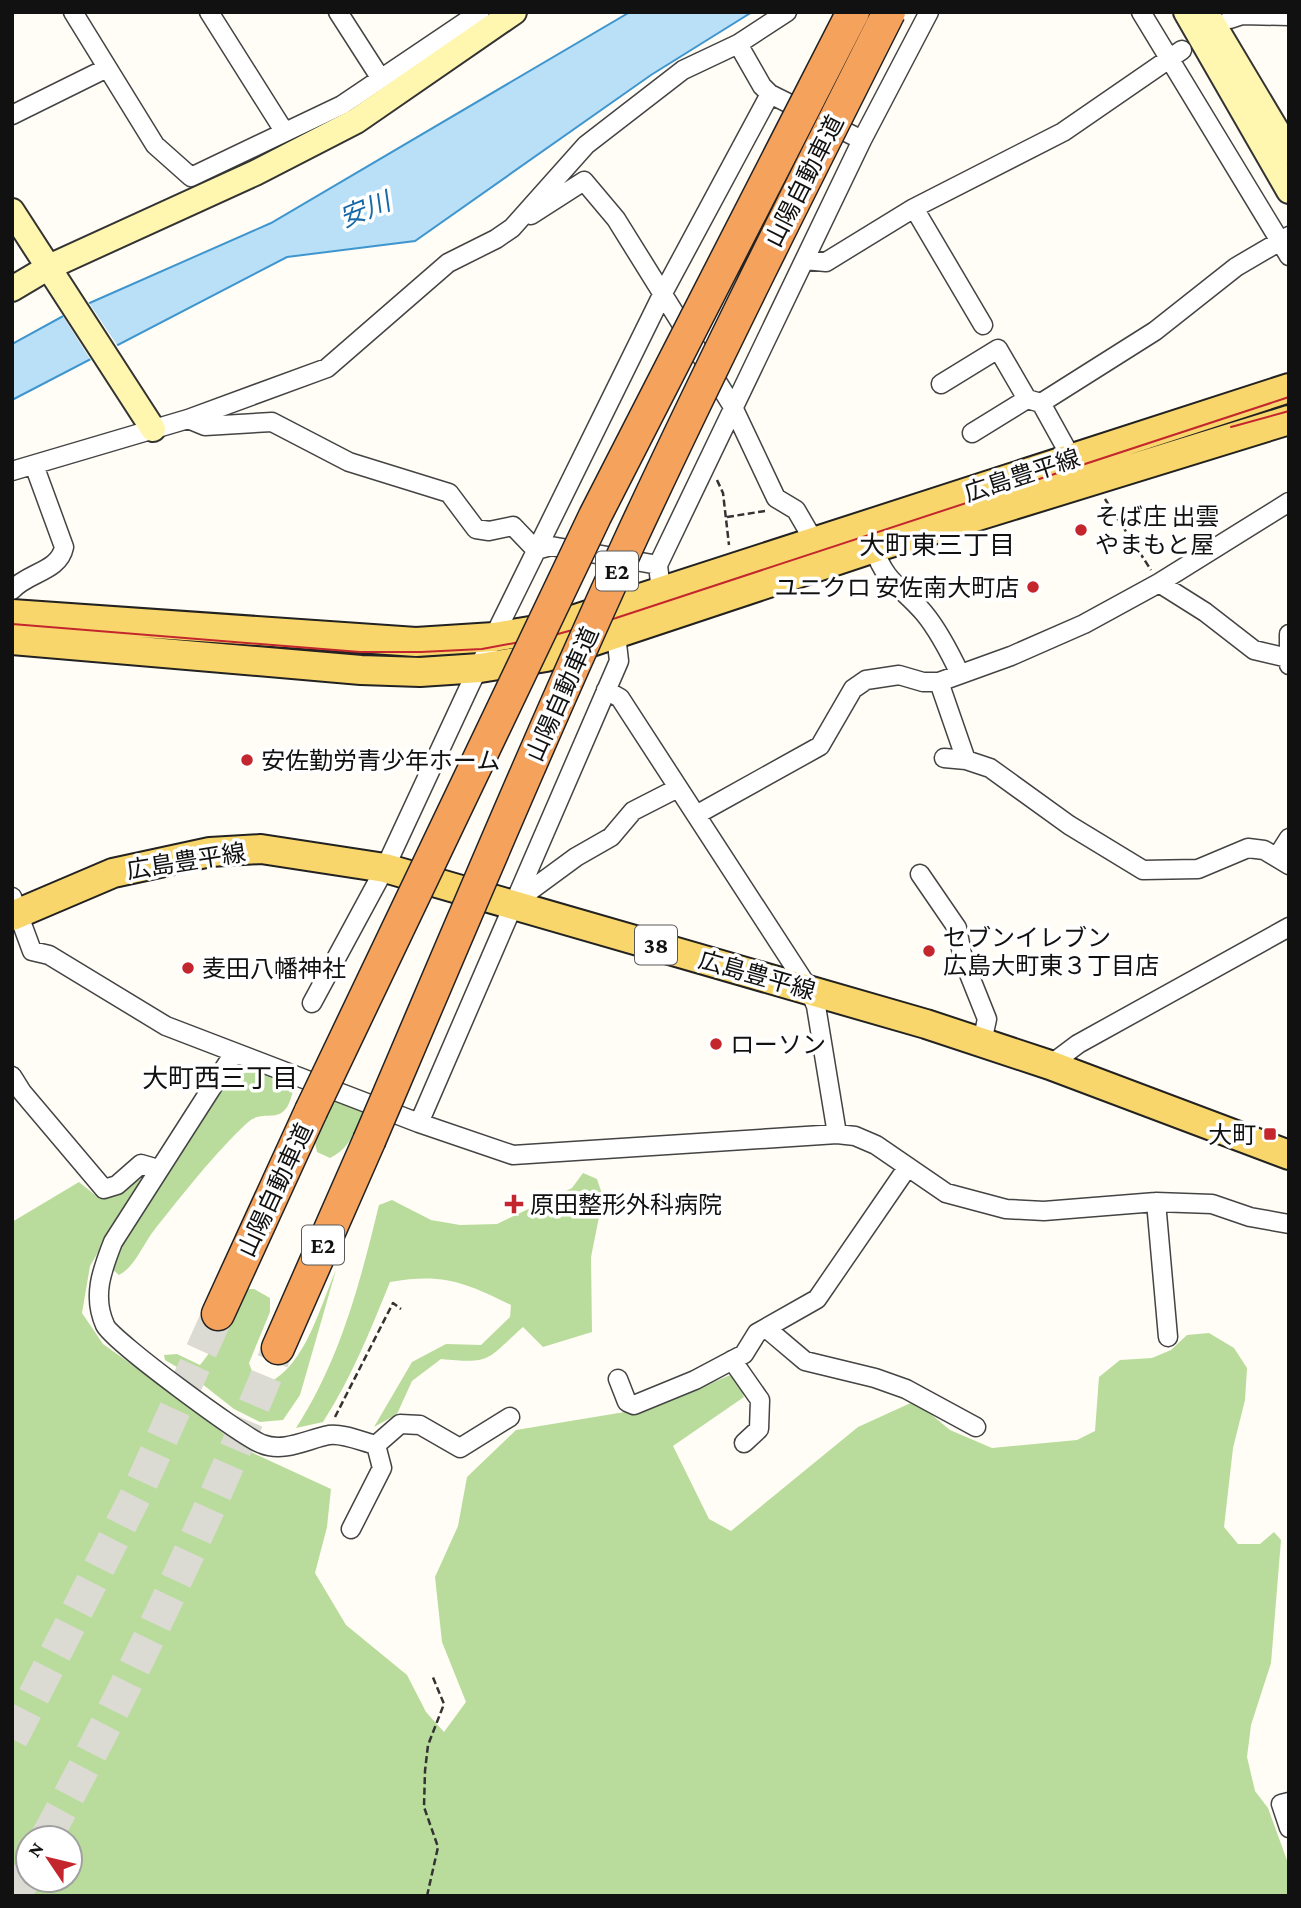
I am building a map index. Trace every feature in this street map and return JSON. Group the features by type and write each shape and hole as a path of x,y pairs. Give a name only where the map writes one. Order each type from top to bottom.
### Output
{"highway":[{"name":"山陽自動車道","path":"218,1314 311,1111 601,503 853,12"},
{"name":"山陽自動車道","path":"278,1348 514,799 634,533 780,228 889,12"}],"main road":[{"name":"広島豊平線","path":"12,614 416,642 494,636 548,628 660,578 814,541 1289,388"},
{"name":"広島豊平線","path":"12,640 361,670 420,672 480,668 546,657 874,548 1289,420"},
{"name":"広島豊平線","path":"14,909 113,873 210,852 261,849 385,868 809,989 982,1042 1289,1155"}],"street":[{"path":"73,12 155,145 191,177 342,105 480,12"},
{"path":"209,12 284,131"},
{"path":"338,12 381,79"},
{"path":"12,289 255,173 356,121 514,12"},
{"path":"512,228 586,145 683,70 738,44 787,12"},
{"path":"536,550 551,546 660,578 704,469 733,407 862,140 929,12"},
{"path":"972,433 1034,401 1155,331 1236,267 1286,244 1176,54 1141,12"},
{"path":"1186,12 1289,191"},
{"path":"1289,16 1228,15 1289,151"},
{"path":"738,44 762,86 770,94 862,140"},
{"path":"805,260 826,262 914,208 1063,132 1176,54"},
{"path":"12,115 107,68"},
{"path":"312,1003 385,868 494,636 663,293 770,94"},
{"path":"12,471 188,419 327,368 448,263 496,240 584,181 616,219 733,407 776,498 796,510 814,541"},
{"path":"914,208 983,325"},
{"path":"12,211 153,429"},
{"path":"941,384 998,349 1072,459"},
{"path":"188,419 205,426 272,422 349,462 449,493 476,529 489,531 513,526 536,550"},
{"path":"12,590 20,582 54,565 62,558 64,547 34,464"},
{"path":"696,815 820,746 853,689 866,680 900,675 923,682 939,682 1084,624 1159,583 1289,502"},
{"path":"874,548 882,571 923,612 948,649 960,674"},
{"path":"1159,583 1205,612 1254,650 1288,661 1289,634"},
{"path":"419,1124 619,661 616,635"},
{"path":"939,682 966,760"},
{"path":"606,690 620,698 809,989 816,1006 837,1134"},
{"path":"944,758 966,760 990,768 1069,825 1143,870 1198,869 1248,848 1264,850 1283,861 1289,838"},
{"path":"512,904 576,857 611,837 633,811 678,789"},
{"path":"920,874 957,928 962,959 987,1019 982,1042"},
{"path":"14,909 32,951 49,955 166,1026 419,1124 513,1156 625,1145 837,1134 855,1136 876,1144 946,1193 1006,1209 1044,1211 1156,1202 1212,1204 1250,1217 1289,1224"},
{"path":"1050,1065 1078,1044 1289,927"},
{"path":"234,1053 113,1242 100,1275 99,1304 105,1327 125,1348 262,1445 299,1445 332,1434 376,1445"},
{"path":"12,1076 22,1093 104,1189 117,1185 141,1164 158,1169"},
{"path":"618,1379 627,1402 634,1405 744,1354 757,1333 817,1299 907,1168"},
{"path":"1156,1202 1168,1337"},
{"path":"766,1328 805,1361 875,1378 906,1389 976,1427"},
{"path":"732,1360 760,1400 759,1429 744,1443"},
{"path":"376,1445 400,1424 420,1425 460,1448 510,1417"},
{"path":"351,1529 382,1468 376,1445"},
{"path":"1289,1802 1281,1804 1289,1828"}],"path":[{"path":"704,469 710,471 720,487 730,558"},
{"path":"1099,490 1159,583"},
{"path":"726,517 788,505"},
{"path":"332,1434 335,1418 393,1303 401,1309"},
{"path":"426,1896 438,1847 424,1807 425,1770 428,1745 444,1704 432,1675"}],"green space":[{"path":"258,1070 294,1085 286,1109 275,1115 254,1118 247,1123 165,1216 130,1267 119,1275 112,1269 117,1249 218,1092 237,1074"},
{"path":"333,1094 364,1108 348,1143 330,1158 317,1152 314,1138"},
{"path":"583,1173 597,1179 603,1197 591,1257 592,1332 543,1347 523,1327 502,1347 480,1360 441,1359 412,1381 397,1414 374,1427 412,1362 446,1344 481,1345 510,1317 511,1305 466,1285 439,1279 390,1282 352,1371 323,1422 296,1428 337,1348 356,1292 379,1205 392,1200 431,1220 460,1225 497,1224 572,1188"},
{"path":"141,1179 90,1266 82,1313 103,1344 200,1413 238,1446 331,1489 327,1527 315,1573 346,1625 407,1675 426,1712 444,1732 466,1702 442,1642 435,1577 458,1526 467,1477 516,1430 655,1407 735,1373 744,1397 673,1446 709,1519 731,1531 858,1427 915,1401 950,1430 992,1448 1077,1440 1095,1431 1099,1377 1120,1360 1152,1358 1171,1350 1187,1335 1209,1333 1234,1348 1247,1368 1245,1400 1233,1448 1224,1527 1238,1544 1260,1544 1274,1532 1281,1540 1271,1663 1251,1725 1247,1757 1255,1791 1268,1808 1288,1863 1289,1896 12,1896 12,1222 79,1182 100,1199"},
{"path":"336,1270 300,1395 283,1420 260,1422 234,1409 192,1376 165,1360 164,1355 177,1354 200,1365 225,1329 243,1289 254,1289 270,1298 270,1312 249,1363 254,1377 268,1383 292,1363 302,1349"}],"water":[{"name":"安川","path":"630,12 752,12 651,75 415,241 287,257 12,400 12,344 76,309 271,223"}],"pier":[{"path":"87,300 119,348 92,362 61,313"}],"tunnel":[{"path":"12,1739 140,1487 218,1314"},
{"path":"53,1824 169,1596 278,1348"}],"tram line":[{"path":"12,624 360,652 482,649 547,637 616,618 1289,397"},
{"path":"1231,427 1289,411"}],"place":[{"name":"そば庄 出雲 やまもと屋","path":"1081,530"},
{"name":"ユニクロ 安佐南大町店","path":"1033,587"},
{"name":"安佐勤労青少年ホーム","path":"247,760"},
{"name":"セブンイレブン 広島大町東３丁目店","path":"929,951"},
{"name":"麦田八幡神社","path":"188,968"},
{"name":"ローソン","path":"716,1044"},
{"name":"大町","path":"1270,1134"},
{"name":"原田整形外科病院","path":"514,1204"}],"district":[{"name":"大町東三丁目","path":"937,545"},
{"name":"大町西三丁目","path":"220,1078"}]}
